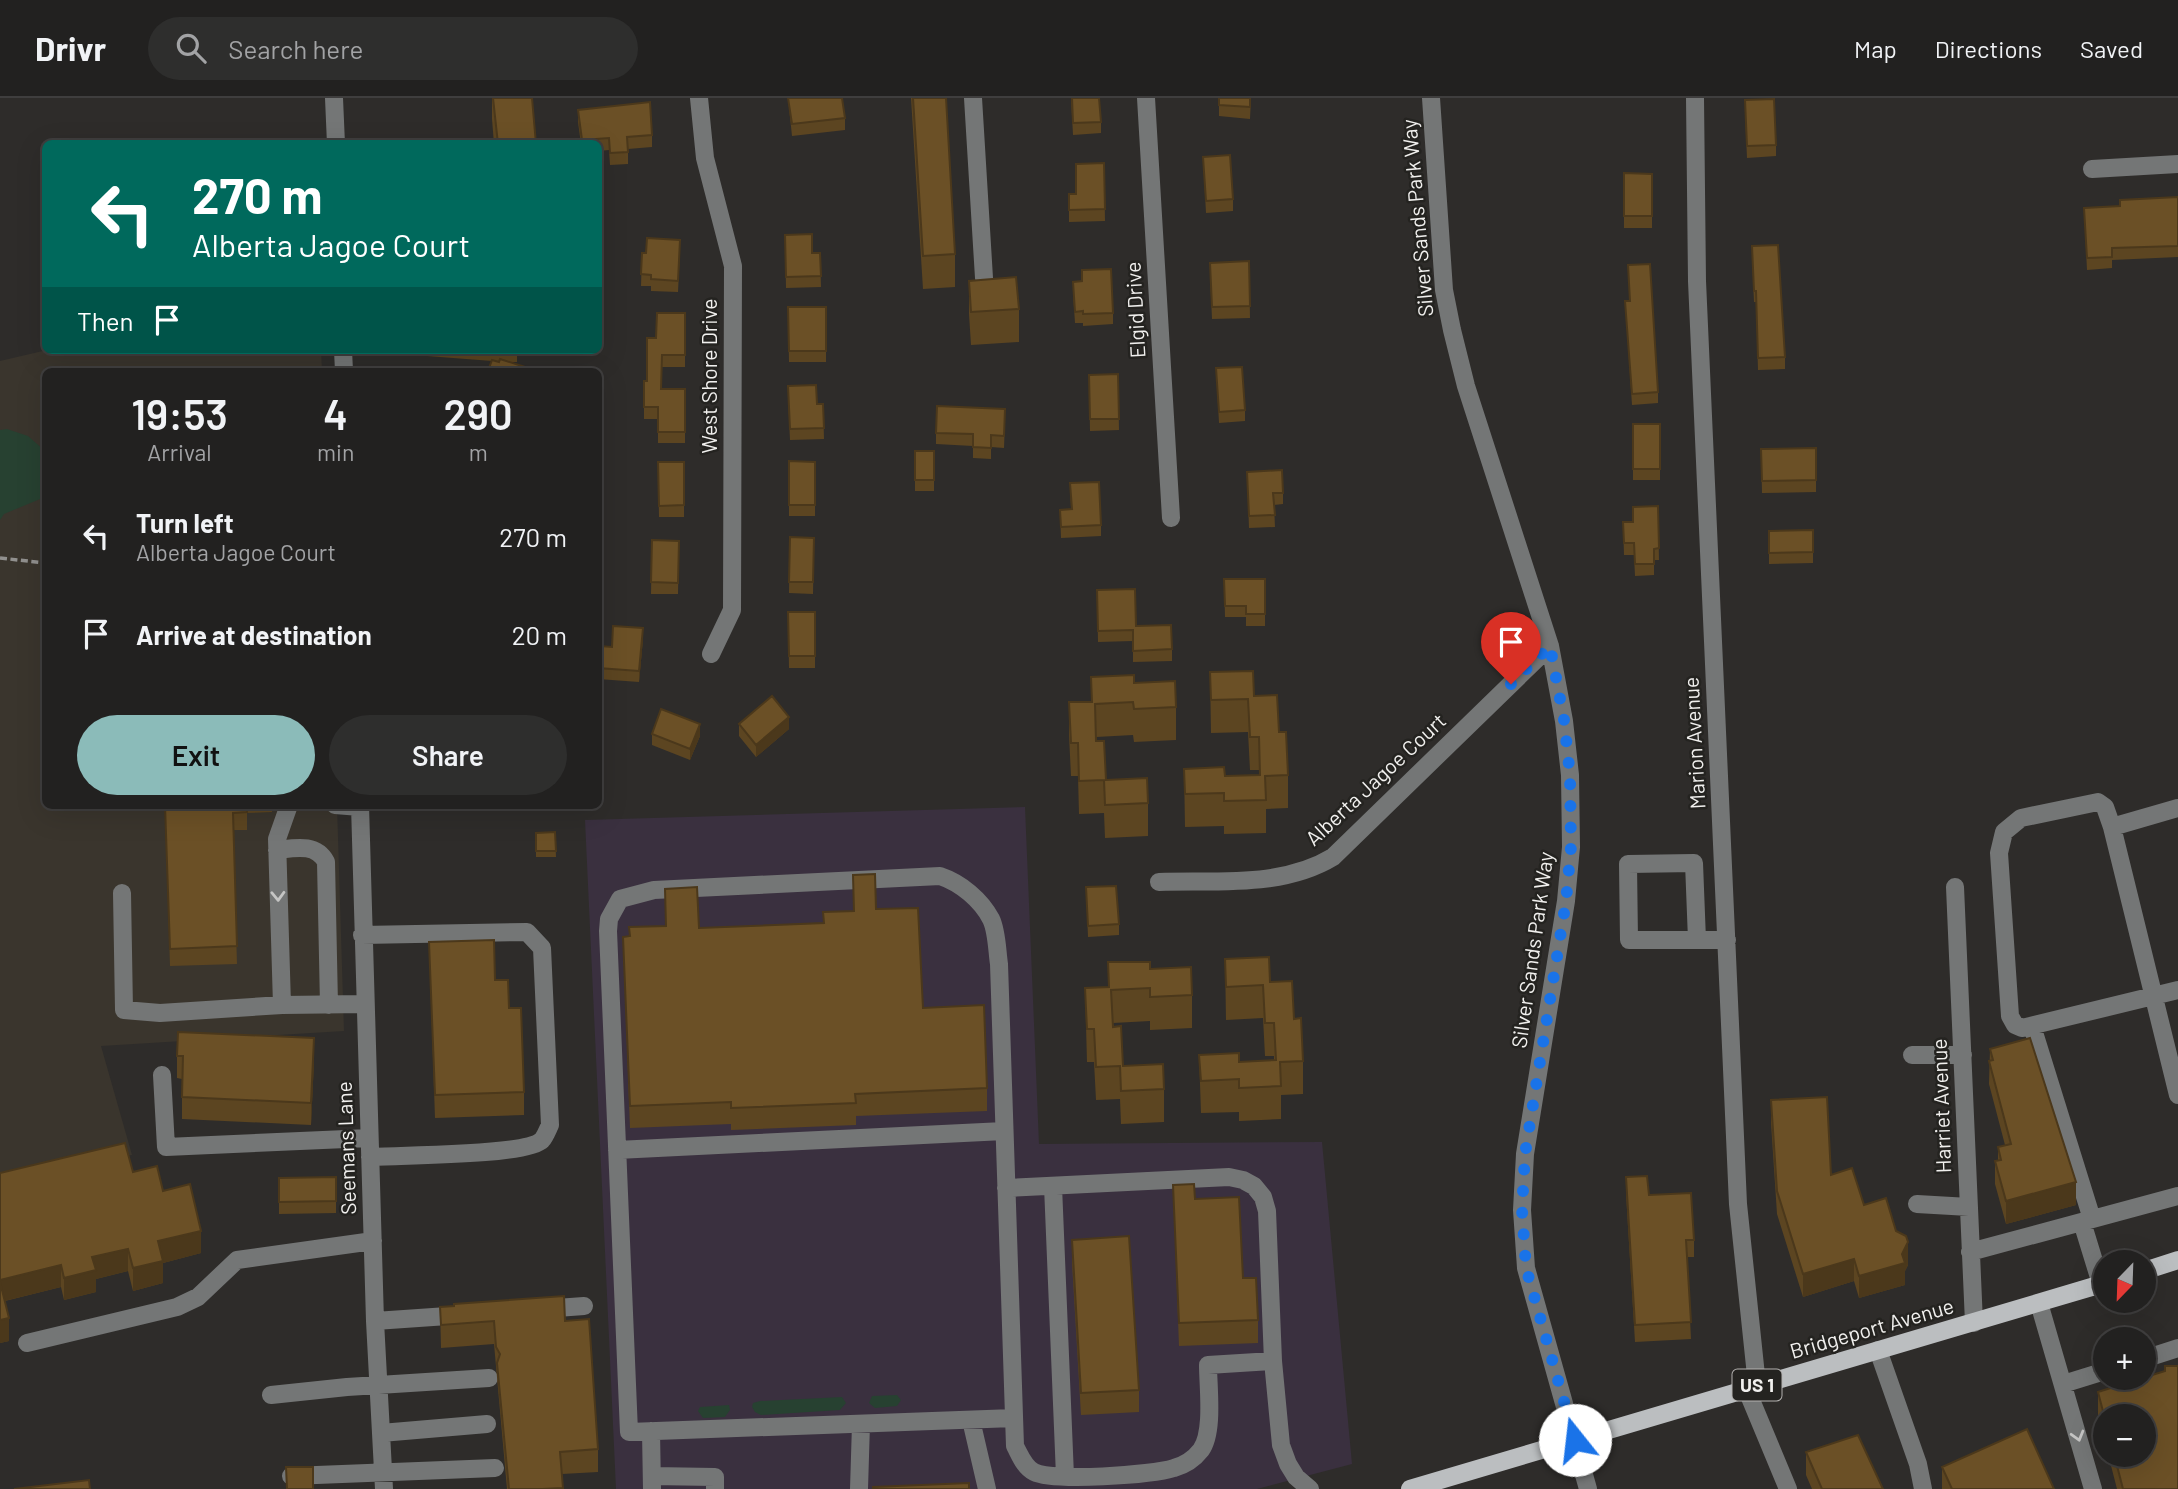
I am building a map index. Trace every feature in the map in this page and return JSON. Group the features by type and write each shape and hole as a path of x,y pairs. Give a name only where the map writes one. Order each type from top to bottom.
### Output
{"main road":[{"path":"2156,1267 2178,1260"},
{"name":"Bridgeport Avenue","path":"1419,1488 2093,1286"}],"street":[{"path":"334,98 336,140"},
{"name":"West Shore Drive","path":"699,98 705,158 733,266 732,610 711,654"},
{"path":"973,98 984,278"},
{"name":"Elgid Drive","path":"1146,98 1171,519"},
{"name":"Silver Sands Park Way","path":"1431,98 1444,290 1452,330 1466,386 1550,646 1564,720 1570,775 1571,847 1566,901 1525,1154 1522,1210 1526,1268 1588,1489"},
{"name":"Marion Avenue","path":"1695,98 1698,281 1738,1204 1751,1387 1788,1489"},
{"path":"2092,169 2178,164"},
{"name":"Alberta Jagoe Court","path":"1159,882 1273,878 1320,864 1333,857 1550,646"},
{"path":"2178,990 2154,995 2032,1026 2022,1028 2015,1025 2010,1016 1999,853 2004,832 2021,818 2098,802 2105,807 2112,827 2154,995 2178,1095"},
{"path":"2112,827 2178,808"},
{"path":"282,1005 277,839 288,809"},
{"name":"Seemans Lane","path":"360,809 375,1321 384,1481"},
{"path":"277,850 305,848 317,852 326,862 329,1005"},
{"path":"1697,940 1694,863 1628,864 1629,940 1697,940 1727,940"},
{"path":"1014,1418 629,1432 609,919 620,899 654,890 940,876 953,880 969,892 992,921 999,964 1015,1446 1027,1466 1035,1472 1065,1476 1142,1474 1175,1468 1192,1460 1202,1448 1208,1430 1208,1365 1273,1361"},
{"name":"Harriet Avenue","path":"1955,887 1974,1323"},
{"path":"122,893 124,1010 160,1013 282,1005 364,1004"},
{"path":"362,935 527,932 542,948 550,1125 542,1140 530,1146 476,1153 370,1157"},
{"path":"2032,1026 2095,1250"},
{"path":"1912,1055 1963,1055"},
{"path":"162,1076 166,1147 369,1138"},
{"path":"617,1150 1004,1131"},
{"path":"1006,1188 1229,1177 1254,1186 1263,1197 1269,1226 1273,1361 1281,1445 1296,1477 1310,1489"},
{"path":"1054,1186 1065,1476"},
{"path":"1970,1252 2178,1196"},
{"path":"1917,1204 1969,1207"},
{"path":"27,1343 177,1307 198,1297 237,1260 373,1241"},
{"path":"2039,1303 2093,1489"},
{"path":"531,1310 584,1306"},
{"path":"375,1321 477,1314"},
{"path":"2156,1355 2178,1348"},
{"path":"1878,1350 1918,1464 1923,1489"},
{"path":"2063,1384 2093,1375"},
{"path":"271,1395 489,1378"},
{"path":"971,1420 987,1489"},
{"path":"381,1433 487,1424"},
{"path":"859,1489 861,1424"},
{"path":"651,1431 652,1483 715,1477 715,1489"},
{"path":"291,1476 384,1481 495,1468"}],"path":[{"path":"0,558 42,563"}],"shaded area":[{"path":"42,351 42,354 321,354 322,368 42,368 42,809 337,809 344,1031 101,1046 132,1155 0,1174 0,361"},
{"path":"1025,807 1039,1144 1322,1142 1352,1464 1257,1489 616,1489 585,820"}],"green space":[{"path":"7,429 28,436 42,448 42,498 4,514 0,520 0,430"},
{"path":"897,1395 901,1400 897,1406 875,1408 869,1403 872,1396"},
{"path":"842,1397 846,1403 840,1410 761,1415 752,1407 753,1403 760,1401"},
{"path":"729,1405 730,1410 725,1417 703,1418 698,1411 700,1407"}],"building":[{"path":"493,98 532,98 536,140 498,140"},
{"path":"788,98 842,98 845,118 792,124"},
{"path":"913,98 946,98 955,254 923,256"},
{"path":"1072,98 1099,98 1101,122 1073,123"},
{"path":"1219,98 1250,98 1250,107 1219,105"},
{"path":"1774,99 1776,145 1747,146 1745,100"},
{"path":"650,102 652,135 627,137 628,152 610,153 609,138 582,140 578,110"},
{"path":"1230,155 1233,199 1206,201 1203,157"},
{"path":"1104,163 1105,209 1069,210 1069,194 1076,194 1076,164"},
{"path":"1624,173 1652,174 1652,216 1624,216"},
{"path":"2178,197 2178,246 2112,248 2112,257 2087,258 2084,208 2120,206 2120,200"},
{"path":"812,234 812,253 820,253 821,276 786,277 785,235"},
{"path":"647,238 680,240 678,281 651,279 651,275 641,274 642,253 646,253"},
{"path":"1778,245 1785,357 1758,358 1752,246"},
{"path":"1249,261 1250,306 1212,307 1210,263"},
{"path":"1650,264 1658,392 1632,394 1625,301 1630,301 1628,265"},
{"path":"1111,269 1113,313 1075,312 1073,282 1082,281 1082,270"},
{"path":"1016,277 1019,309 971,312 969,281"},
{"path":"788,307 826,307 826,351 789,351"},
{"path":"657,313 685,313 685,355 662,355 661,389 685,389 685,432 658,432 658,407 644,407 647,338 656,338"},
{"path":"500,359 528,368 489,368 492,360 499,362"},
{"path":"1242,367 1245,410 1219,412 1216,368"},
{"path":"1118,374 1119,419 1090,419 1089,375"},
{"path":"816,385 817,404 823,404 824,428 790,429 788,386"},
{"path":"937,406 1005,409 1004,436 991,435 991,448 973,447 973,434 936,433"},
{"path":"1633,424 1660,424 1660,469 1633,469"},
{"path":"1816,448 1816,480 1762,481 1761,449"},
{"path":"915,451 934,451 934,480 915,480"},
{"path":"789,461 815,462 815,505 789,505"},
{"path":"658,462 684,462 684,505 659,506"},
{"path":"1282,470 1283,493 1273,493 1275,515 1249,516 1247,472"},
{"path":"1099,482 1101,525 1061,527 1060,510 1072,509 1070,483"},
{"path":"1658,506 1659,548 1654,549 1654,564 1635,564 1634,543 1624,543 1623,522 1633,522 1633,507"},
{"path":"1813,530 1813,552 1769,553 1769,531"},
{"path":"790,537 814,538 813,582 789,582"},
{"path":"652,540 679,541 678,583 651,582"},
{"path":"1224,579 1265,579 1265,614 1246,614 1246,606 1225,606"},
{"path":"1135,589 1136,626 1171,625 1172,649 1133,651 1133,630 1098,631 1097,590"},
{"path":"788,612 815,612 815,656 789,656"},
{"path":"613,626 643,628 639,671 602,668 602,646 612,647"},
{"path":"1253,671 1254,696 1277,695 1279,732 1286,732 1288,775 1265,776 1266,800 1224,801 1224,793 1185,794 1184,769 1224,767 1225,776 1260,775 1259,737 1250,737 1248,699 1211,700 1210,672"},
{"path":"1134,675 1134,683 1175,681 1176,707 1134,709 1133,702 1095,704 1096,741 1104,741 1106,780 1147,778 1148,803 1105,805 1104,780 1079,781 1078,743 1071,743 1069,702 1092,702 1091,677"},
{"path":"772,696 789,717 756,745 739,724"},
{"path":"661,709 700,724 690,749 652,734"},
{"path":"165,809 247,809 247,812 233,813 237,946 170,949"},
{"path":"555,832 556,851 536,851 536,833"},
{"path":"875,874 876,909 918,908 923,1008 984,1005 987,1088 855,1094 856,1103 731,1108 731,1102 630,1106 623,937 630,936 629,927 666,926 665,889 697,887 699,928 824,923 823,912 854,911 853,875"},
{"path":"1116,886 1119,924 1088,926 1086,887"},
{"path":"494,940 495,980 508,980 509,1008 521,1008 524,1092 435,1095 429,942"},
{"path":"1269,957 1270,982 1292,981 1294,1019 1301,1018 1303,1061 1280,1062 1281,1086 1239,1088 1239,1079 1201,1081 1199,1055 1239,1053 1239,1062 1276,1060 1274,1023 1265,1023 1263,985 1226,987 1225,959"},
{"path":"1108,962 1150,962 1150,969 1191,967 1192,995 1150,997 1150,988 1111,990 1113,1027 1121,1026 1123,1066 1163,1064 1164,1089 1121,1091 1120,1066 1096,1067 1094,1029 1087,1029 1085,988 1109,987"},
{"path":"178,1032 314,1038 311,1103 182,1097 183,1056 177,1056"},
{"path":"2030,1038 2076,1182 2006,1201 1995,1161 2001,1160 1998,1147 2011,1144 1989,1061 1993,1060 1990,1049"},
{"path":"1827,1097 1831,1175 1852,1168 1864,1205 1886,1198 1896,1231 1906,1236 1908,1242 1902,1254 1905,1263 1859,1276 1854,1259 1803,1274 1777,1191 1771,1100"},
{"path":"125,1143 133,1172 157,1166 163,1191 190,1184 201,1231 158,1241 163,1261 133,1268 128,1249 92,1257 96,1270 64,1278 61,1265 0,1280 0,1173"},
{"path":"1647,1176 1649,1195 1691,1193 1694,1240 1686,1240 1691,1322 1635,1325 1626,1177"},
{"path":"336,1177 336,1201 279,1202 279,1178"},
{"path":"1194,1184 1195,1199 1239,1197 1243,1278 1256,1278 1258,1320 1179,1323 1173,1185"},
{"path":"1129,1236 1139,1390 1081,1393 1072,1240"},
{"path":"0,1282 9,1318 0,1320"},
{"path":"564,1296 565,1321 589,1319 598,1449 560,1452 563,1488 509,1489 497,1363 500,1354 496,1347 494,1321 441,1325 440,1307"},
{"path":"2165,1366 2178,1366 2178,1489 2123,1489 2117,1467 2156,1467 2156,1404 2101,1404 2098,1392 2156,1390 2156,1374 2165,1371"},
{"path":"2027,1429 2054,1489 1952,1489 1942,1467"},
{"path":"1858,1435 1883,1489 1822,1489 1806,1452"},
{"path":"286,1467 313,1467 313,1489 287,1489"},
{"path":"89,1480 90,1489 14,1489"},
{"path":"969,1483 969,1489 873,1489 873,1487"}],"route":[{"path":"1511,684 1550,646 1564,720 1570,775 1571,847 1566,901 1525,1154 1522,1210 1526,1268 1575,1440"}]}
